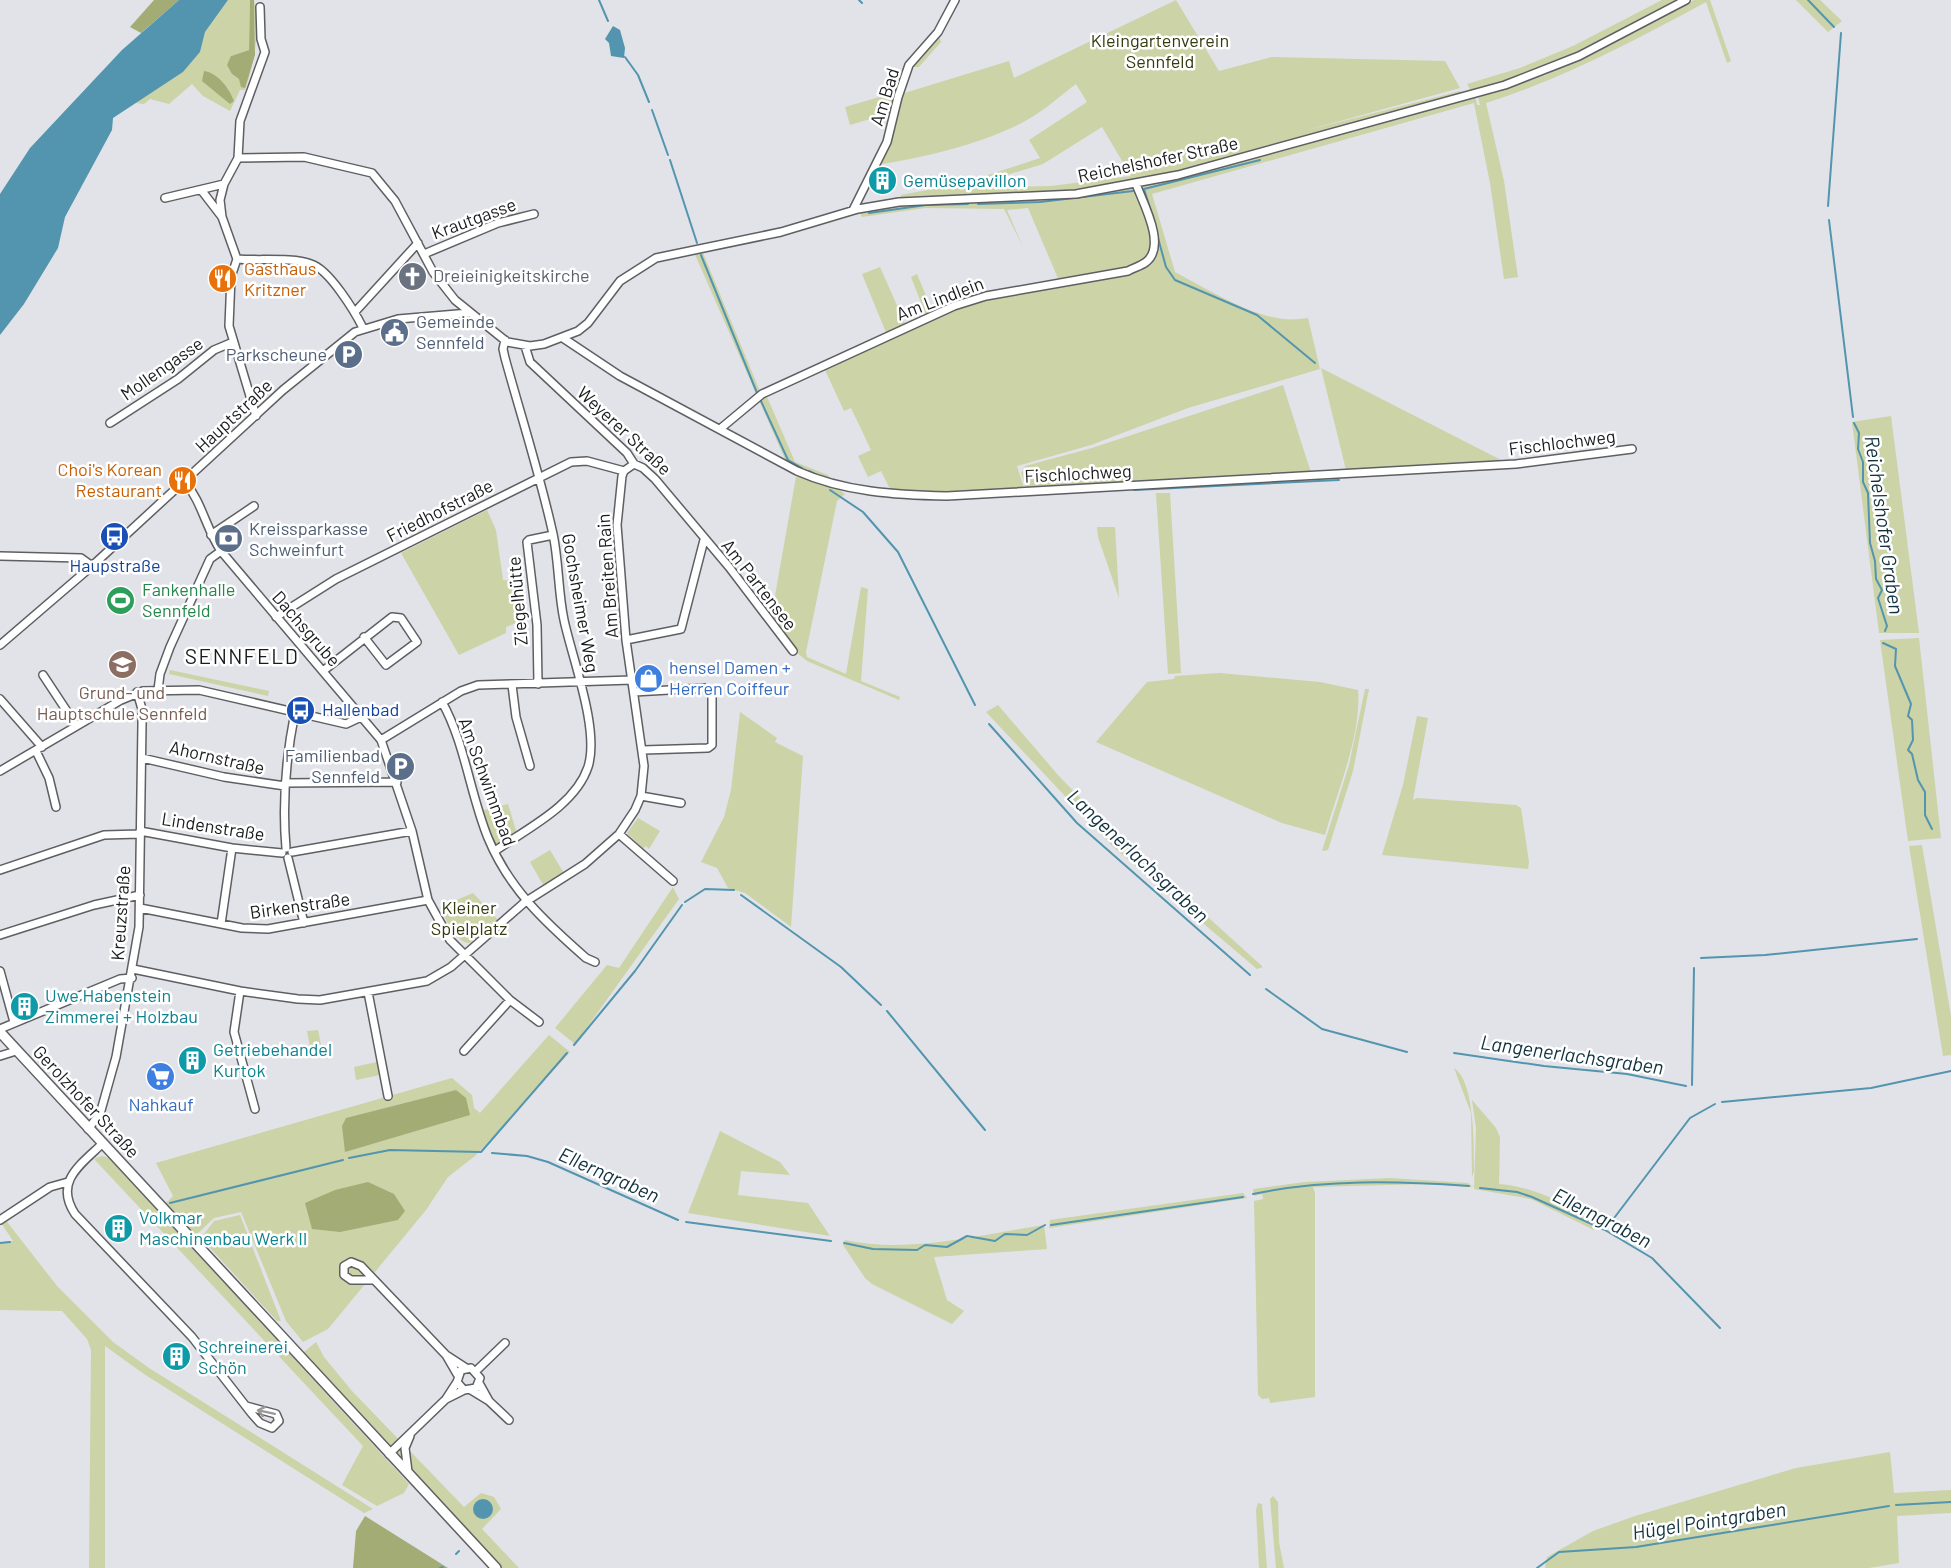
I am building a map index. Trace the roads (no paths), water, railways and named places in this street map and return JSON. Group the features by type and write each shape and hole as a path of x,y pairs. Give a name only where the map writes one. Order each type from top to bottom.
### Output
{"main road":[{"name":"Gerolzhofer Straße","path":"0,1031 388,1454 496,1568"}],"street":[{"name":"Am Bad","path":"853,210 887,142 909,65 938,32 956,0"},
{"name":"Reichelshofer Straße","path":"505,340 525,346 563,338 588,323 620,281 648,262 671,254 781,232 853,210 931,199 1076,194 1136,184 1505,85 1579,56 1686,0"},
{"path":"256,416 233,342 228,304 231,277 237,259 222,217 220,200 224,184 238,158 240,121 265,52 261,39 260,7"},
{"path":"238,158 304,157 372,173 395,201 433,272 469,313 505,340"},
{"path":"165,198 182,192 202,191 224,184"},
{"name":"Am Lindlein","path":"720,429 762,394 954,306 986,296 1128,271 1146,262 1152,254 1154,236 1136,184"},
{"path":"202,191 222,217"},
{"name":"Krautgasse","path":"424,254 498,223 534,214"},
{"path":"355,312 418,243"},
{"path":"237,259 312,264 325,274 355,312 363,328"},
{"name":"Hauptstraße","path":"0,645 92,566 320,358 363,328 398,319 469,313"},
{"name":"Fischlochweg","path":"563,338 620,376 797,471 826,484 906,495 947,496 1346,476 1516,464 1632,449"},
{"name":"Gochsheimer Weg","path":"495,851 549,813 575,790 588,766 590,736 588,717 563,617 553,535 503,348 505,340"},
{"name":"Mollengasse","path":"110,423 178,379 214,350 233,342"},
{"name":"Weyerer Straße","path":"525,346 530,362 627,453 634,465 656,479 704,540"},
{"name":"Friedhofstraße","path":"276,616 336,579 538,478 579,460 624,471"},
{"path":"624,471 634,465"},
{"name":"Am Breiten Rain","path":"133,969 240,991 320,1000 427,981 451,967 525,902 585,864 619,834 635,810 641,796 643,750 626,640 617,525 624,471"},
{"name":"Dachsgrube","path":"185,482 196,498 211,535 221,550 381,740"},
{"path":"211,535 254,506"},
{"name":"Ziegelhütte","path":"538,684 537,625 527,542 553,535"},
{"name":"Am Partensee","path":"626,640 681,629 704,540"},
{"name":"Am Partensee","path":"704,540 729,567 793,651"},
{"path":"158,690 170,647 210,559 221,550"},
{"path":"0,556 81,558 92,566"},
{"path":"323,671 364,637 397,616 417,642 386,665 364,637"},
{"path":"43,675 76,725"},
{"path":"539,1022 510,1000 450,940 428,900 412,831 381,740 460,691 478,686 632,680"},
{"path":"512,685 516,717 530,766"},
{"path":"634,692 704,688 712,695 712,745 708,748 643,750"},
{"path":"1,769 137,692 199,690 346,724 361,717"},
{"name":"Kreuzstraße","path":"88,1128 100,1114 119,1046 132,978 140,908 142,709 137,692"},
{"path":"0,699 39,749 56,807"},
{"name":"Am Schwimmbad","path":"441,702 495,851 525,902 586,958 595,962"},
{"path":"295,712 287,750 285,784 287,853 304,923"},
{"name":"Ahornstraße","path":"142,758 224,777 285,784 397,782"},
{"path":"641,796 681,803"},
{"name":"Lindenstraße","path":"0,870 104,835 140,832 232,848 287,853 412,831"},
{"path":"619,834 673,881"},
{"path":"221,924 232,848"},
{"path":"0,935 94,905 140,895"},
{"name":"Birkenstraße","path":"140,908 242,928 268,929 428,900"},
{"path":"0,971 14,1022"},
{"path":"0,1031 14,1022 120,979 132,978"},
{"path":"240,991 234,1032 255,1109"},
{"path":"368,992 388,1096"},
{"path":"464,1051 510,1000"},
{"path":"0,1056 16,1051"},
{"path":"0,1220 50,1186 68,1182 102,1144"},
{"path":"68,1182 68,1201 75,1214 192,1337 246,1406 268,1428 279,1421 276,1414 272,1412 246,1406"},
{"path":"373,1280 446,1355 466,1368 476,1371"},
{"path":"476,1371 506,1343"},
{"path":"446,1355 457,1378 467,1390 489,1401 509,1420"},
{"path":"388,1454 446,1399 457,1378 466,1368"},
{"path":"476,1371 479,1383 489,1401"},
{"path":"446,1399 479,1383"},
{"path":"408,1474 405,1448 410,1435"}],"water":[{"path":"179,0 228,0 205,32 200,52 183,72 113,118 112,130 65,217 58,248 24,304 0,335 0,194 30,148 122,50"},
{"path":"613,26 620,30 625,48 624,58 611,56 609,43 605,39"},
{"path":"479,1499 487,1499 493,1505 493,1513 487,1519 479,1519 473,1513 473,1505"}],"waterway":[{"name":"Langenerlachsgraben","path":"599,0 608,21"},
{"path":"859,0 862,3"},
{"name":"Reichelshofer Graben","path":"1808,0 1834,27"},
{"name":"Reichelshofer Graben","path":"1828,206 1841,33"},
{"name":"Langenerlachsgraben","path":"625,57 638,75 649,102"},
{"name":"Langenerlachsgraben","path":"652,110 668,155"},
{"name":"Langenerlachsgraben","path":"670,160 697,243"},
{"path":"1152,215 1144,189 1260,160"},
{"path":"978,204 1040,202 1133,191"},
{"path":"869,213 926,205 968,204"},
{"name":"Reichelshofer Graben","path":"1829,220 1853,417"},
{"path":"1155,227 1166,267 1175,280 1257,315 1315,363"},
{"name":"Langenerlachsgraben","path":"701,255 757,393"},
{"name":"Langenerlachsgraben","path":"760,399 788,460 802,468"},
{"name":"Reichelshofer Graben","path":"1854,423 1859,433 1858,449 1863,462 1863,482 1868,493 1870,543 1875,561 1876,579 1882,590 1878,598 1887,626 1885,631"},
{"name":"Langenerlachsgraben","path":"809,471 817,475"},
{"path":"1134,490 1339,480"},
{"name":"Langenerlachsgraben","path":"830,490 863,512 898,552 975,705"},
{"name":"Reichelshofer Graben","path":"1883,643 1896,649 1895,666 1911,704 1908,716 1912,720 1913,740 1908,750 1912,754 1918,780 1925,792 1925,815 1932,829"},
{"name":"Langenerlachsgraben","path":"989,724 1077,823 1250,975"},
{"path":"685,902 705,889 734,890"},
{"path":"741,895 841,967 881,1005"},
{"path":"574,1045 635,971 682,905"},
{"name":"Langenerlachsgraben","path":"1701,958 1765,955 1917,939"},
{"name":"Langenerlachsgraben","path":"1692,1085 1694,968"},
{"name":"Langenerlachsgraben","path":"1266,989 1322,1029 1407,1052"},
{"path":"887,1011 985,1130"},
{"name":"Ellerngraben","path":"349,1158 390,1150 481,1152 567,1053"},
{"name":"Langenerlachsgraben","path":"1454,1053 1544,1066 1627,1074 1686,1086"},
{"path":"1722,1102 1871,1088 1951,1071"},
{"path":"1605,1230 1690,1118 1715,1104"},
{"name":"Ellerngraben","path":"492,1153 527,1156 548,1162 678,1220"},
{"name":"Ellerngraben","path":"170,1203 343,1160"},
{"name":"Ellerngraben","path":"1253,1194 1280,1189 1361,1182 1469,1186"},
{"name":"Ellerngraben","path":"1480,1188 1517,1192 1532,1197 1605,1230 1652,1258 1720,1328"},
{"name":"Ellerngraben","path":"1051,1225 1243,1197"},
{"name":"Ellerngraben","path":"686,1222 831,1241"},
{"name":"Ellerngraben","path":"844,1243 873,1249 917,1250 925,1245 947,1247 967,1236 995,1241 1005,1234 1027,1235 1045,1225"},
{"name":"Ellerngraben","path":"0,1243 10,1242"},
{"name":"Hügel Pointgraben","path":"1896,1505 1951,1502"},
{"name":"Hügel Pointgraben","path":"1537,1568 1559,1552 1636,1547 1889,1506"},
{"path":"456,1554 459,1551"}],"place":[{"name":"Gemüsepavillon","path":"882,181"},
{"name":"Dreieinigkeitskirche","path":"412,276"},
{"name":"Gasthaus Kritzner","path":"223,279"},
{"name":"Gemeinde Sennfeld","path":"395,332"},
{"name":"Parkscheune","path":"348,355"},
{"name":"Choi's Korean Restaurant","path":"183,480"},
{"name":"Haupstraße","path":"115,537"},
{"name":"Kreissparkasse Schweinfurt","path":"228,539"},
{"name":"Fankenhalle Sennfeld","path":"121,600"},
{"name":"Grund- und Hauptschule Sennfeld","path":"122,664"},
{"name":"hensel Damen + Herren Coiffeur","path":"648,678"},
{"name":"Hallenbad","path":"301,710"},
{"name":"Familienbad Sennfeld","path":"401,766"},
{"name":"Uwe Habenstein Zimmerei + Holzbau","path":"24,1006"},
{"name":"Getriebehandel Kurtok","path":"192,1060"},
{"name":"Nahkauf","path":"161,1076"},
{"name":"Volkmar Maschinenbau Werk II","path":"118,1228"},
{"name":"Schreinerei Schön","path":"177,1357"}],"district":[{"name":"SENNFELD","path":"242,657"}],"park label":[{"name":"Kleingartenverein Sennfeld","path":"1160,51"},
{"name":"Kleiner Spielplatz","path":"469,918"}]}
